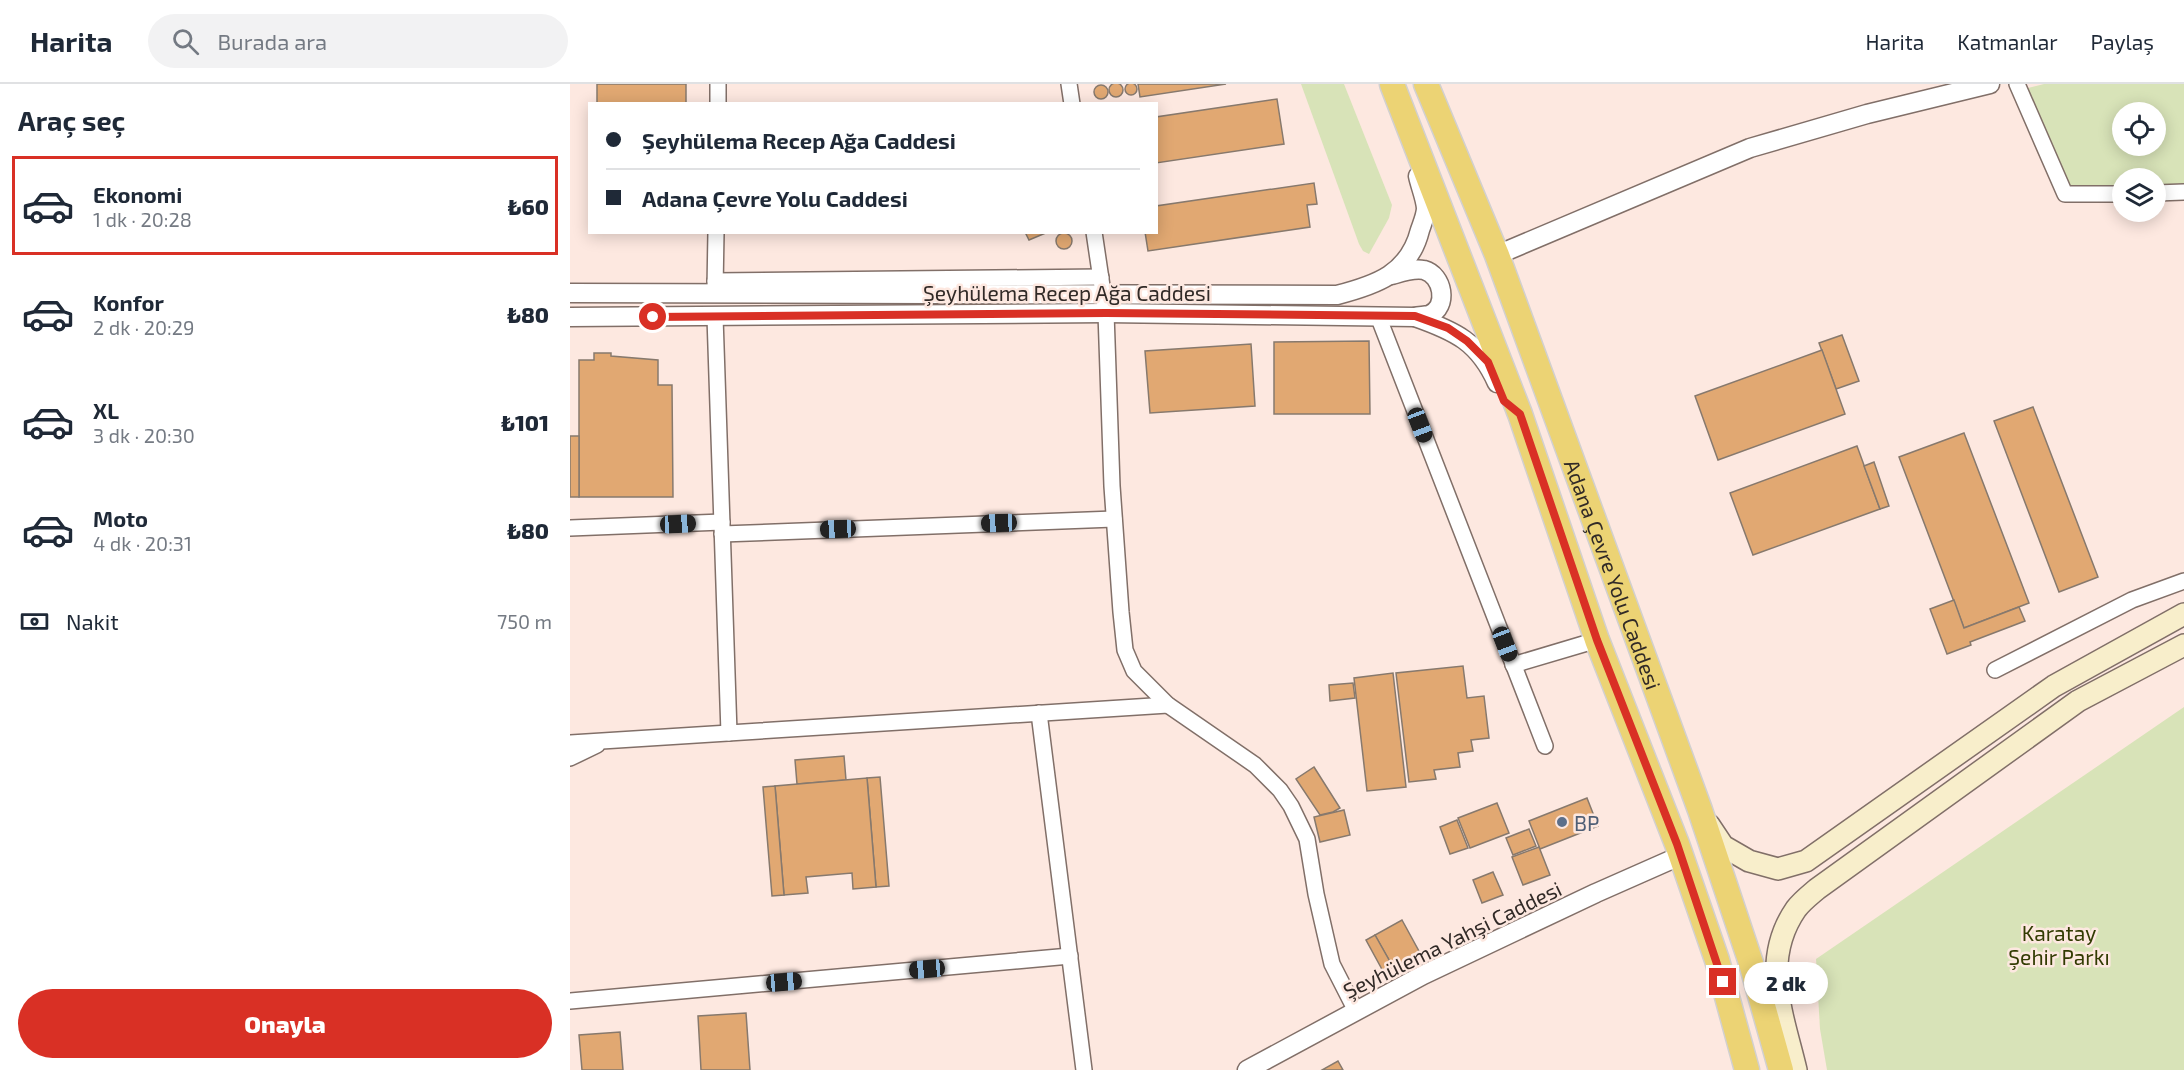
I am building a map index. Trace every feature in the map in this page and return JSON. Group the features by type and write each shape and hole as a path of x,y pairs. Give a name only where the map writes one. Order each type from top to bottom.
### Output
{"highway":[{"name":"Adana Çevre Yolu Caddesi","path":"1392,84 1520,414 1597,640 1682,855 1717,960 1747,1070"},
{"name":"Adana Çevre Yolu Caddesi","path":"1426,84 1497,255 1700,810 1751,963 1781,1070"}],"main road":[{"path":"1700,810 1723,846 1749,861 1778,869 1806,861 2054,686 2184,614"},
{"path":"1796,1070 1780,1011 1775,976 1781,938 1797,908 1826,882 2078,701 2184,645"}],"street":[{"path":"718,84 718,102"},
{"path":"1069,84 1072,102"},
{"path":"1497,255 1750,148 1868,114 1990,84"},
{"path":"2017,84 2065,194 2112,194"},
{"name":"Şeyhülema Recep Ağa Caddesi","path":"570,293 715,288 1104,295 1337,295 1368,287 1392,275 1407,259 1417,243 1426,209 1418,177 1423,160"},
{"path":"2166,193 2184,192"},
{"path":"715,288 716,234"},
{"path":"1094,234 1104,295 1114,519 1125,650 1134,671 1168,705 1255,765 1280,790 1291,806 1307,839 1316,894 1332,964 1356,1011"},
{"path":"1392,275 1409,269 1426,271 1438,281 1442,294 1438,308 1430,315 1415,316"},
{"name":"Şeyhülema Recep Ağa Caddesi","path":"570,317 715,316 1104,295 1378,316 1415,316 1448,328 1467,341 1488,362 1504,401 1520,414"},
{"path":"715,316 729,733"},
{"path":"1378,316 1545,746"},
{"path":"570,528 722,528 1114,519"},
{"path":"1995,670 2132,600 2184,581"},
{"path":"1513,665 1597,640"},
{"path":"570,743 1168,705"},
{"path":"1039,713 1084,1070"},
{"path":"570,758 608,741"},
{"name":"Şeyhülema Yahşi Caddesi","path":"1246,1070 1423,975 1682,855"},
{"path":"570,1001 1070,956"}],"green space":[{"path":"1301,84 1344,84 1392,205 1389,218 1369,254 1363,251 1359,244"},
{"path":"2044,84 2184,84 2184,185 2166,185 2166,168 2112,168 2112,186 2068,186 2028,88"},
{"name":"Karatay Şehir Parkı","path":"2184,707 2184,1070 1827,1070 1820,1029 1816,959"}],"building":[{"path":"1116,83 1121,85 1123,90 1121,95 1116,97 1111,95 1109,90 1111,85"},
{"path":"1133,83 1137,89 1133,95 1129,95 1125,87"},
{"path":"597,84 686,84 686,102 597,102"},
{"path":"1138,84 1226,84 1140,97"},
{"path":"1101,85 1106,87 1108,92 1106,97 1101,99 1096,97 1094,92 1096,87"},
{"path":"1277,99 1284,144 1158,163 1158,117"},
{"path":"1314,183 1317,204 1307,205 1310,227 1148,251 1145,234 1158,234 1158,206"},
{"path":"1026,234 1043,234 1029,240"},
{"path":"1067,234 1071,238 1070,247 1064,249 1058,247 1056,241 1058,235"},
{"path":"1842,335 1859,381 1836,389 1819,343"},
{"path":"1369,341 1370,414 1274,414 1274,342"},
{"path":"1251,344 1255,406 1150,413 1145,351"},
{"path":"1822,350 1845,414 1718,460 1695,396"},
{"path":"594,353 611,353 611,356 658,360 658,385 672,385 673,497 579,497 579,360 594,360"},
{"path":"2033,407 2098,577 2059,592 1994,421"},
{"path":"1964,433 2029,603 1964,628 1899,457"},
{"path":"570,436 579,436 579,497 570,497"},
{"path":"1857,446 1880,509 1753,555 1730,493"},
{"path":"1874,462 1889,506 1880,509 1864,466"},
{"path":"1954,600 1964,628 2019,607 2025,621 1970,642 1971,645 1947,654 1930,609"},
{"path":"1463,666 1467,698 1484,696 1489,738 1471,740 1473,751 1458,753 1460,767 1434,770 1436,779 1409,782 1396,673"},
{"path":"1393,673 1406,787 1367,791 1354,678"},
{"path":"1353,683 1355,698 1330,701 1329,685"},
{"path":"844,756 846,780 797,784 795,760"},
{"path":"1314,767 1340,808 1333,812 1320,815 1296,779"},
{"path":"880,777 889,886 876,887 867,778"},
{"path":"867,778 876,887 853,889 852,873 806,877 808,893 784,895 775,786"},
{"path":"775,786 784,895 772,896 763,787"},
{"path":"1587,798 1598,826 1540,849 1529,821"},
{"path":"1497,803 1509,833 1470,848 1458,818"},
{"path":"1344,810 1350,835 1320,842 1314,817"},
{"path":"1457,820 1468,848 1450,854 1440,827"},
{"path":"1529,829 1536,846 1513,855 1506,838"},
{"path":"1539,847 1550,875 1523,885 1512,857"},
{"path":"1493,872 1503,895 1482,903 1473,880"},
{"path":"1402,920 1420,953 1393,967 1375,935"},
{"path":"1375,935 1393,967 1384,973 1366,940"},
{"path":"746,1013 750,1070 701,1070 698,1016"},
{"path":"620,1032 623,1070 582,1070 579,1035"},
{"path":"1338,1061 1343,1070 1322,1070"}],"place":[{"name":"BP","path":"1562,822"}],"route":[{"path":"653,317 1106,313 1415,316 1448,328 1467,341 1488,362 1504,401 1520,414 1597,640 1677,844 1723,982"}]}
